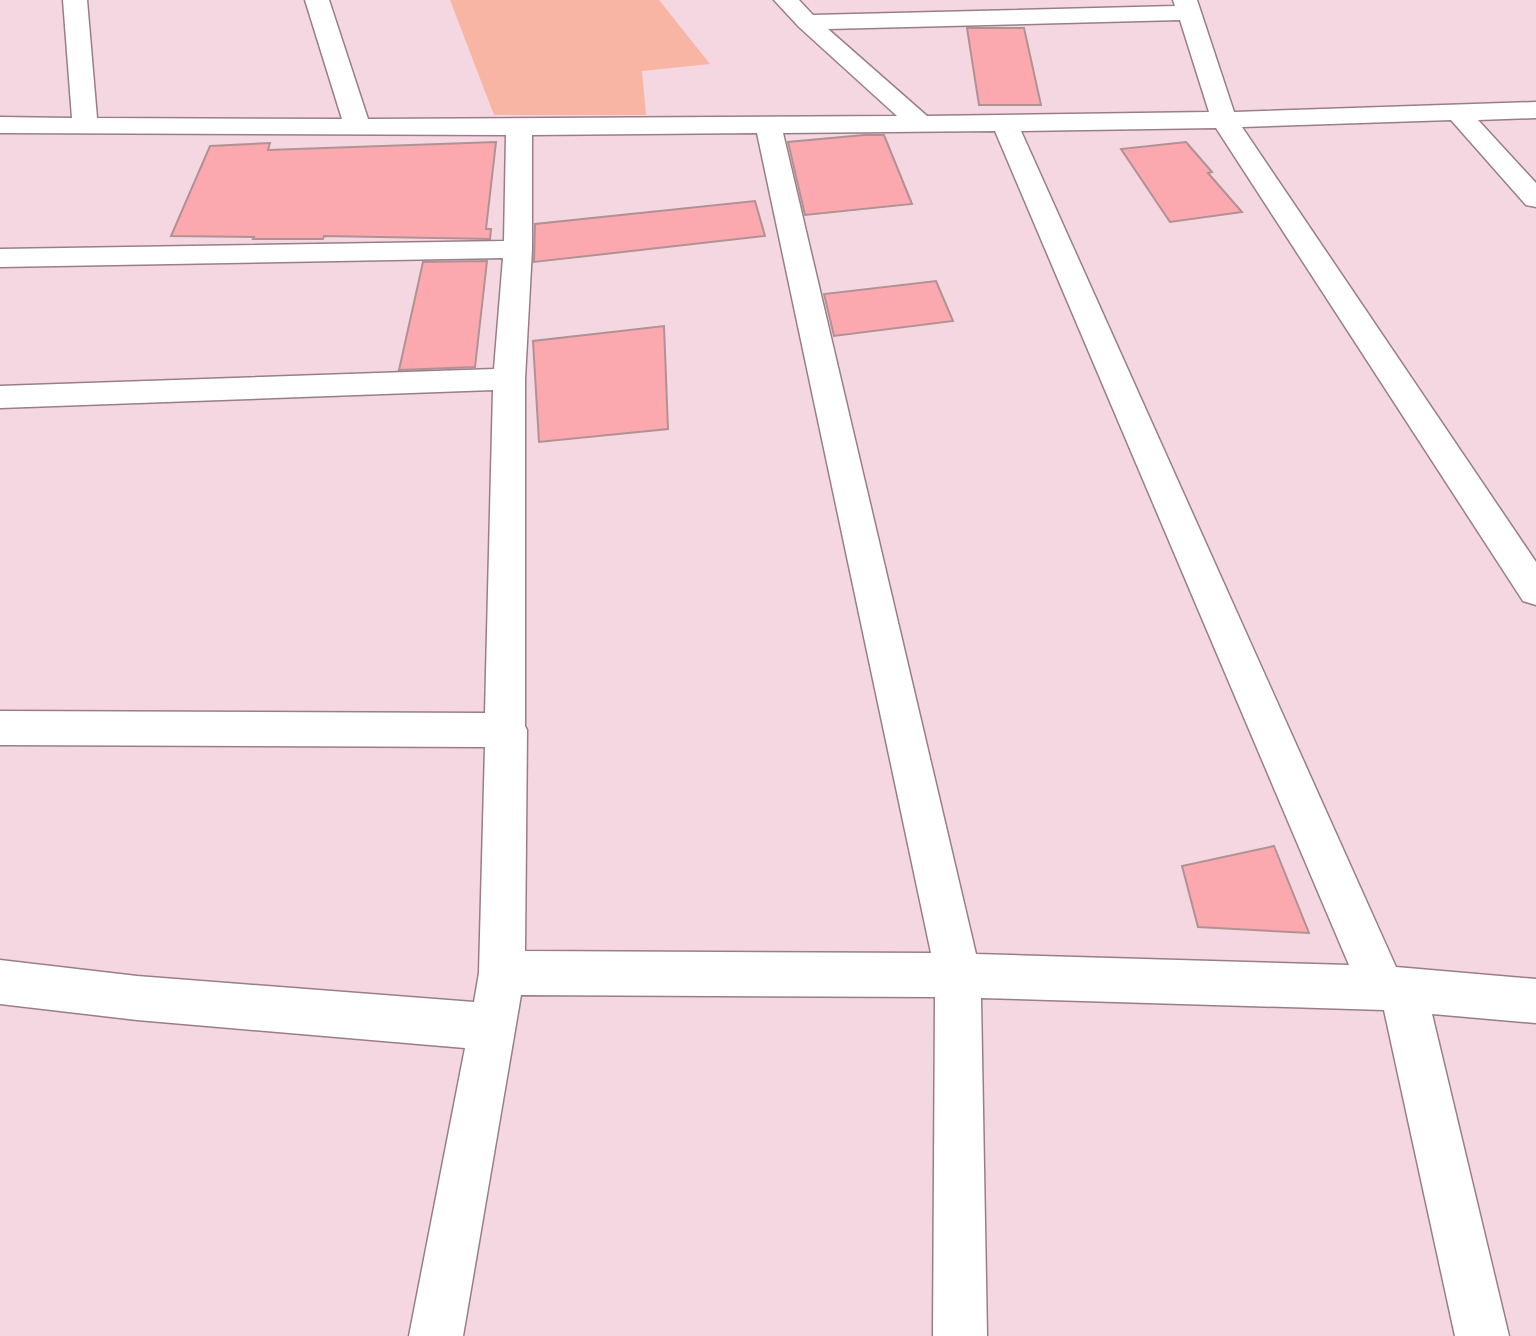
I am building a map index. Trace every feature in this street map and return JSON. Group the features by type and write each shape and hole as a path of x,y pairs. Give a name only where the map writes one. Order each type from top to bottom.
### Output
{"street":[{"path":"75,0 85,125"},
{"path":"317,0 358,127"},
{"path":"786,0 919,122"},
{"path":"807,22 973,9 1187,6 1224,120 1536,591"},
{"path":"0,125 519,127 1006,123 1224,120 1536,110"},
{"path":"1457,112 1536,199"},
{"path":"1006,123 1392,989 1482,1336"},
{"path":"768,124 958,975 960,1336"},
{"path":"436,1336 502,973 507,730 509,379 518,249 519,127"},
{"path":"0,258 518,249"},
{"path":"0,397 509,379"},
{"path":"0,728 507,730"},
{"path":"502,973 958,975 1392,989 1536,1001"},
{"path":"0,982 136,998 494,1027"}],"shaded area":[{"path":"450,0 659,0 710,64 642,71 646,115 494,115"}],"building":[{"path":"967,28 1024,28 1041,105 979,105"},
{"path":"884,135 912,204 805,215 788,142"},
{"path":"496,142 486,229 491,229 490,239 324,236 323,239 253,239 254,237 171,236 210,146 270,143 268,150"},
{"path":"1186,142 1212,172 1208,173 1242,212 1170,222 1121,149"},
{"path":"755,201 765,236 534,262 535,224"},
{"path":"487,261 475,367 399,370 423,262"},
{"path":"936,281 953,321 834,336 824,294"},
{"path":"664,326 668,429 539,442 533,341"},
{"path":"1274,846 1309,933 1198,927 1182,866"}]}
